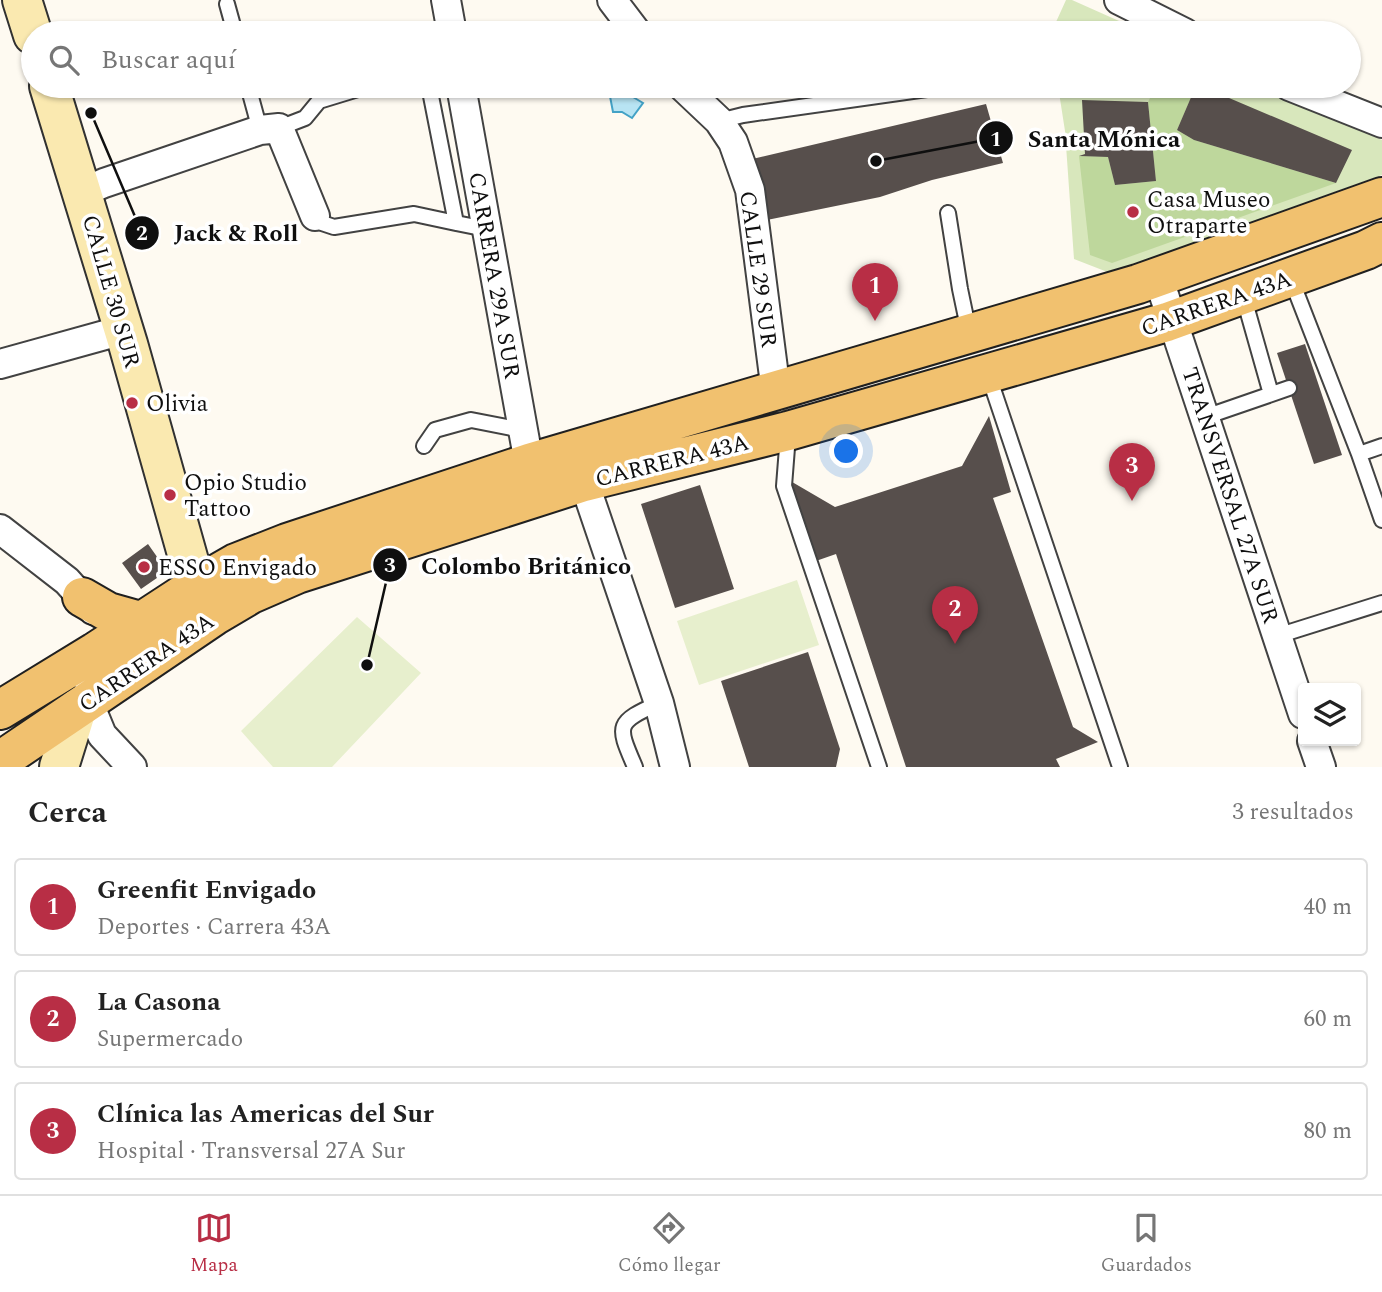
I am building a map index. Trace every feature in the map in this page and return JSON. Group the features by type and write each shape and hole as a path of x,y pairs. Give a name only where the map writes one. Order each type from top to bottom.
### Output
{"main road":[{"name":"CARRERA 43A","path":"0,761 83,705 205,601 236,563 526,447 776,392 1158,277 1382,197"},
{"name":"CARRERA 43A","path":"0,710 140,621 205,601 251,594 297,574 584,482 788,431 1172,320 1382,242"},
{"path":"82,597 108,612 140,621"}],"street":[{"path":"446,0 450,21"},
{"path":"612,0 628,21"},
{"path":"635,21 634,7 638,0"},
{"path":"1119,0 1161,21"},
{"name":"CALLE 30 SUR","path":"54,98 205,601"},
{"name":"CARRERA 29A SUR","path":"463,98 526,447"},
{"name":"CALLE 29 SUR","path":"695,98 719,121 733,142 750,190 776,392"},
{"path":"1319,98 1382,123"},
{"path":"83,192 270,129 315,216"},
{"name":"TRANSVERSAL 27A SUR","path":"1158,277 1298,699"},
{"path":"0,364 123,330"},
{"path":"584,482 659,703 675,767"},
{"path":"0,529 49,566 82,597 94,611 100,632 83,705 59,767"},
{"path":"43,684 83,705 102,735 132,767"},
{"path":"1314,746 1321,767"}],"lane":[{"path":"228,4 232,21"},
{"path":"254,98 270,129 305,118 319,101 329,98"},
{"path":"431,98 456,223"},
{"path":"719,121 743,115 863,98"},
{"path":"948,213 970,334"},
{"path":"315,216 322,223 334,227 414,214 486,229"},
{"path":"1290,277 1322,377 1359,454 1382,520"},
{"path":"1243,294 1271,394"},
{"path":"988,374 1120,767"},
{"path":"1205,417 1289,388"},
{"path":"424,446 435,430 471,421 526,447"},
{"path":"788,431 784,486 879,767"},
{"path":"1359,454 1382,446"},
{"path":"1277,636 1382,603"},
{"path":"635,767 621,734 625,723 639,712 659,703"}],"green space":[{"path":"1066,0 1072,0 1119,21 1056,21"},
{"path":"1060,98 1289,98 1382,140 1382,175 1110,273 1074,259 1065,131"},
{"path":"1150,98 1191,98 1177,130 1194,140 1336,183 1112,263 1090,255 1079,156 1108,157 1115,185 1156,181 1148,102"},
{"path":"797,580 819,645 699,685 677,621"},
{"path":"357,617 421,673 332,767 273,767 241,731"}],"water":[{"path":"610,98 635,98 643,103 632,118 622,112 613,112"}],"building":[{"path":"1191,98 1229,98 1352,150 1336,183 1194,140 1177,130"},
{"name":"Casa Museo Otraparte","path":"1082,100 1148,102 1156,181 1115,185 1108,157 1079,156 1085,154"},
{"path":"986,104 1003,163 932,180 880,197 762,221 748,160"},
{"path":"1305,344 1342,455 1314,464 1277,353"},
{"path":"989,416 1011,492 993,498 1073,727 1098,742 1056,759 1060,767 906,767 836,554 813,562 787,479 835,507 962,466"},
{"path":"700,485 734,589 675,608 641,504"},
{"name":"ESSO Envigado","path":"148,544 167,571 141,589 122,563"},
{"path":"808,652 840,749 836,767 749,767 721,681"}],"place":[{"name":"Jack & Roll","path":"91,113"},
{"name":"Santa Mónica","path":"876,161"},
{"name":"Casa Museo Otraparte","path":"1133,212"},
{"name":"Greenfit Envigado","path":"875,321"},
{"name":"Olivia","path":"132,403"},
{"name":"Opio Studio Tattoo","path":"170,495"},
{"name":"Clínica las Americas del Sur","path":"1132,501"},
{"name":"ESSO Envigado","path":"144,567"},
{"name":"La Casona","path":"955,644"},
{"name":"Colombo Británico","path":"367,665"}]}
